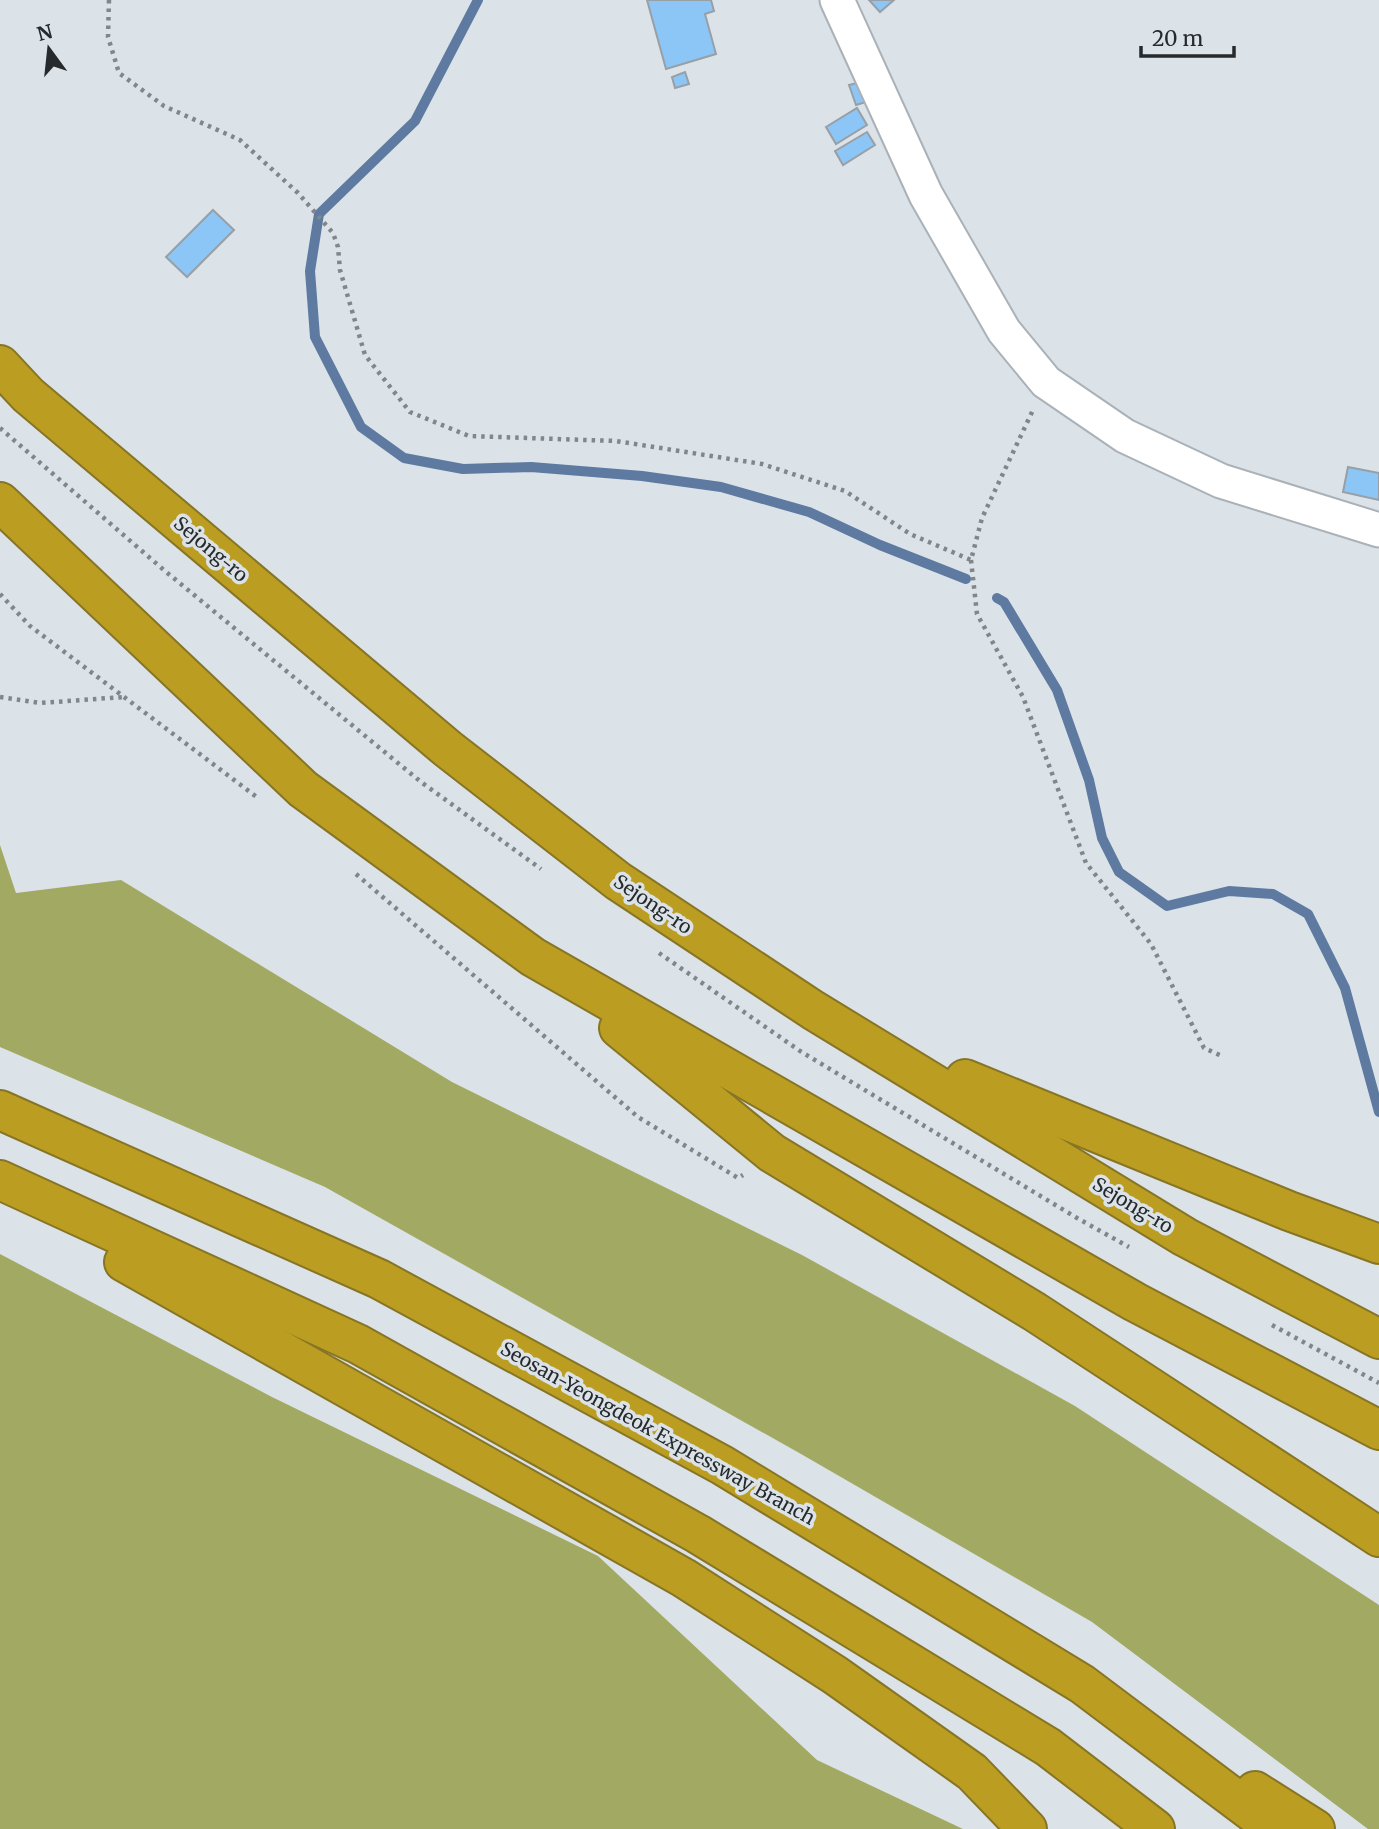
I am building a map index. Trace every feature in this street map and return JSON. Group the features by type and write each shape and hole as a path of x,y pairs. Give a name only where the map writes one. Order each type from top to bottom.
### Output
{"highway":[{"name":"Sejong-ro","path":"0,365 28,395 448,749 618,881 813,1010 1185,1237 1379,1339"},
{"path":"0,502 303,789 533,957 772,1153 1035,1312 1379,1537"},
{"path":"533,957 1135,1302 1379,1430"},
{"path":"813,1010 1004,1097 1276,1206 1379,1244"},
{"name":"Seosan-Yeongdeok Expressway Branch","path":"0,1110 379,1279 722,1465 1082,1684 1275,1829"},
{"path":"0,1180 358,1344 661,1514 1048,1747 1155,1829"},
{"path":"0,1193 684,1577 835,1675 972,1772 1027,1829"},
{"path":"1082,1684 1315,1829"}],"street":[{"path":"837,0 926,195 1004,331 1046,382 1125,436 1221,481 1379,530"}],"path":[{"path":"109,0 108,37 119,73 163,106 240,140 298,193 332,233 338,247 340,270 365,355 410,412 470,436 616,441 762,464 845,491 910,534 971,560"},
{"path":"1046,382 982,518 971,560 977,614 1023,697 1086,863 1151,944 1204,1048 1224,1057"},
{"path":"0,594 30,626 264,803"},
{"path":"0,696 40,704 125,697"},
{"path":"349,868 638,1117 738,1178 772,1153"}],"green space":[{"path":"0,845 16,893 121,880 452,1082 802,1255 1075,1406 1379,1605 1379,1829 1368,1829 1092,1622 801,1454 325,1187 0,1047"},
{"path":"0,1254 272,1397 598,1556 817,1760 963,1829 0,1829"}],"building":[{"path":"647,0 711,0 714,11 705,14 716,54 666,69"},
{"path":"869,0 894,0 880,12"},
{"path":"685,72 689,84 675,88 672,77"},
{"path":"861,82 866,102 856,105 849,85"},
{"path":"857,108 867,125 836,144 826,127"},
{"path":"867,132 875,145 843,165 835,151"},
{"path":"213,210 234,230 187,277 166,257"},
{"path":"1348,467 1379,473 1379,500 1343,492"}],"waterway":[{"path":"478,0 415,121 319,214 310,271 315,337 361,427 404,458 463,469 531,467 642,476 721,487 809,512 880,545 966,579"},
{"path":"997,598 1004,602 1057,690 1089,780 1102,838 1119,872 1167,906 1229,891 1273,894 1308,914 1345,988 1379,1112"}]}
